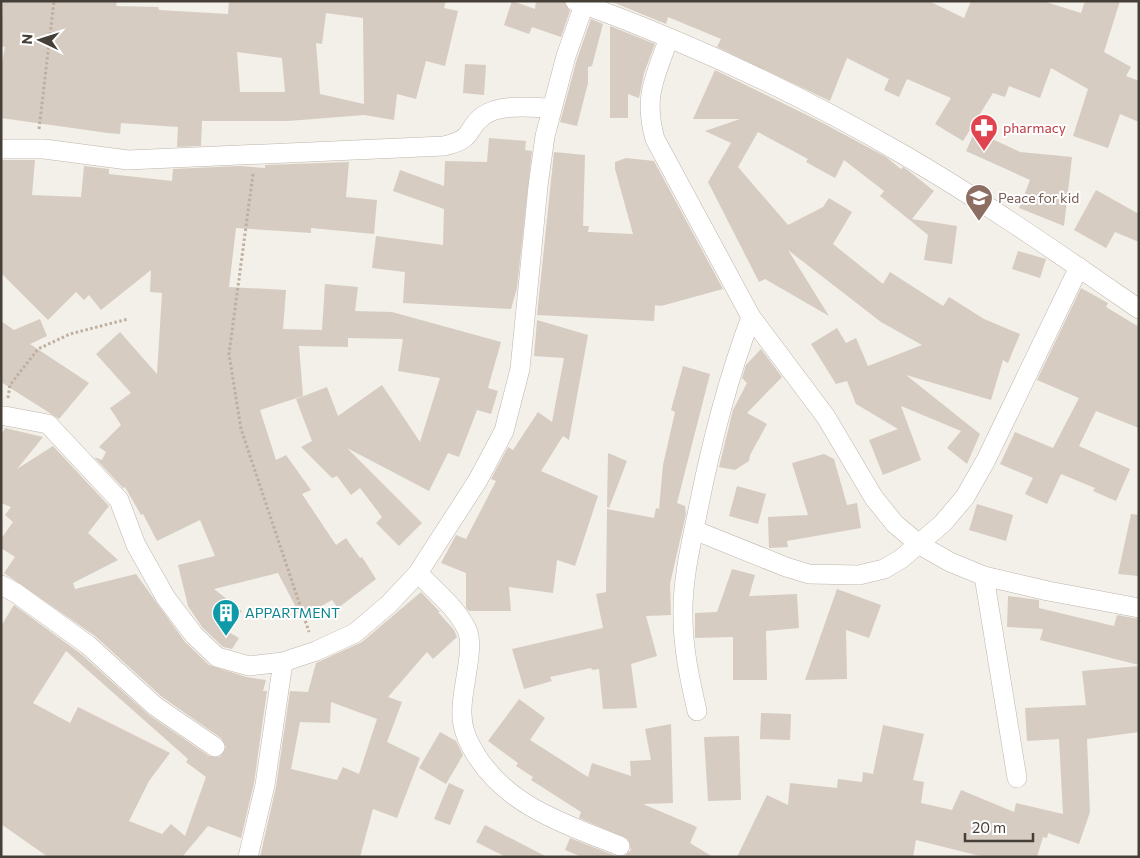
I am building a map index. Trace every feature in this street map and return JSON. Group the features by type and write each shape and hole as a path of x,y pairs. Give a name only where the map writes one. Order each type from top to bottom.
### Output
{"street":[{"path":"4,416 48,424 119,500 136,545 166,598 194,635 217,657 249,666 283,662 316,651 355,633 390,604 418,573 478,480 504,431 520,369 538,186 545,136 579,3 632,22 747,74 896,151 1079,267 1139,309"},
{"path":"669,38 652,85 649,103 650,119 655,138 751,317 826,417 874,498 895,524 920,546 950,562 984,576 1066,595 1139,608"},
{"path":"1,149 37,149 128,160 444,146 467,138 481,117 489,112 499,109 552,108"},
{"path":"694,530 786,567 809,574 858,575 884,569 920,546 965,497 986,460 1079,267"},
{"path":"697,711 689,677 682,617 684,586 694,530 727,389 751,317"},
{"path":"418,573 454,611 468,630 470,648 464,681 462,710 464,736 485,769 503,789 524,804 620,846"},
{"path":"984,576 1017,778"},
{"path":"1,585 16,593 88,645 155,706 215,747"},
{"path":"248,857 265,785 283,662"}],"path":[{"path":"37,149 54,1"},
{"path":"256,155 229,354 241,429 316,651"},
{"path":"4,416 10,385 38,349 70,334 128,319"}],"building":[{"path":"3,1 117,1 116,6 158,7 159,10 228,14 229,1 446,1 444,8 458,11 445,66 426,61 416,99 397,94 394,120 364,115 288,121 202,121 201,146 177,147 178,127 121,123 120,134 1,118 1,67 5,47 1,46","holes":["326,13 363,18 364,104 320,94 316,43 322,44","237,52 282,58 285,92 240,92"]},
{"path":"512,1 535,9 536,1 564,1 570,11 561,37 532,27 529,34 504,25"},
{"path":"610,1 929,1 964,18 971,1 1043,1 1081,13 1085,1 1120,1 1104,52 1131,67 1126,76 1139,81 1139,122 1120,114 1108,148 1073,136 1088,89 1051,68 1040,98 1009,86 1005,97 993,93 963,141 935,124 951,98 907,79 899,97 884,90 889,79 847,58 830,101 717,47 721,39 668,17 666,24"},
{"path":"591,19 603,24 592,66 588,67 588,83 577,126 560,122 577,59"},
{"path":"610,26 655,44 644,73 639,98 628,94 628,118 610,118"},
{"path":"465,64 486,65 484,95 463,93"},
{"path":"715,70 819,121 886,157 901,169 903,167 934,191 912,219 957,226 952,264 924,260 928,235 880,196 884,191 844,160 835,178 806,162 808,159 758,132 738,167 788,225 823,207 829,198 852,212 833,244 883,284 890,272 943,306 949,297 984,319 1020,334 1008,363 1003,360 991,400 906,375 980,434 967,464 947,448 961,431 901,406 921,460 883,475 869,440 898,429 856,404 847,381 836,384 811,344 837,328 846,343 856,338 868,366 922,345 881,322 788,250 829,316 765,279 759,282 708,182 731,143 705,131 740,119 693,119"},
{"path":"975,131 1020,152 1072,157 1064,226 1019,208 1030,180 966,151"},
{"path":"489,138 526,141 525,150 532,151 517,288 511,309 403,303 405,272 372,268 376,236 443,245 444,209 393,191 400,170 444,186 445,161 487,162"},
{"path":"554,152 585,155 583,226 589,226 588,232 633,234 615,169 615,162 626,158 654,161 723,289 661,306 655,305 654,321 537,315"},
{"path":"1,160 35,160 32,195 81,197 84,166 109,169 109,174 172,181 173,169 239,166 265,168 265,165 349,162 346,197 377,200 374,234 311,228 311,233 236,228 229,287 286,290 283,329 322,330 325,284 358,287 355,311 392,312 501,342 488,388 498,391 491,414 477,410 459,457 448,453 429,491 347,448 422,523 399,546 376,523 382,517 360,488 351,495 337,476 332,478 301,447 312,441 296,399 327,387 338,416 382,385 420,442 440,378 398,371 403,339 348,338 348,347 299,346 303,396 260,410 276,460 286,455 311,490 302,494 336,545 346,538 360,558 362,557 376,579 338,608 332,600 301,617 278,573 214,589 242,611 227,631 239,638 232,649 223,647 202,627 188,606 178,565 215,556 200,520 157,541 143,514 141,515 125,487 123,488 94,457 102,460 106,452 99,447 121,425 110,408 131,393 96,354 120,332 157,374 162,293 150,292 151,270 101,310 89,295 84,300 76,292 48,320 1,273"},
{"path":"1096,190 1139,214 1139,242 1115,232 1106,248 1074,230"},
{"path":"1018,251 1046,259 1040,278 1012,269"},
{"path":"1081,288 1108,303 1106,307 1139,327 1139,428 1096,411 1079,446 1130,469 1116,501 1093,491 1095,488 1061,474 1047,504 1025,494 1033,478 1000,464 1015,432 1053,448 1079,398 1037,380"},
{"path":"40,319 47,336 30,344 89,383 59,419 1,382 1,321 14,330"},
{"path":"537,320 588,335 569,440 563,436 541,471 598,496 575,566 557,560 553,593 509,587 511,611 469,611 466,608 466,573 441,563 456,535 466,539 496,481 491,479 508,447 513,450 538,412 552,422 564,358 534,356"},
{"path":"761,349 782,377 747,413 767,424 750,455 749,461 735,470 719,467 733,410 747,383 742,378 746,365"},
{"path":"683,366 710,374 677,503 685,506 686,514 670,584 671,615 646,616 657,656 631,664 637,708 603,709 599,669 592,670 591,668 550,677 552,681 524,689 512,649 603,628 596,594 606,592 607,509 654,518 656,508 659,509 663,465 675,412 671,410"},
{"path":"5,428 43,437 17,469 53,446 109,506 88,533 118,560 73,583 75,589 136,574 185,642 209,665 246,677 266,680 263,691 267,691 254,783 241,838 208,826 182,857 48,857 1,824 1,626 14,605 81,654 149,715 209,756 220,757 226,747 221,738 162,697 95,636 4,573 15,557 1,548 1,539 13,522 5,515 11,507 1,503 1,436","holes":["66,651 188,759 186,762 206,777 185,836 171,824 162,834 129,821 149,781 170,753 78,707 70,723 33,703"]},
{"path":"608,453 627,461 609,508 607,507"},
{"path":"824,454 834,459 847,505 857,503 861,528 787,541 788,547 769,548 768,517 808,515 792,463"},
{"path":"737,486 766,494 758,524 729,516"},
{"path":"977,504 1013,515 1006,541 969,530"},
{"path":"1131,514 1139,515 1139,576 1118,574"},
{"path":"732,569 755,575 749,596 797,594 799,628 766,631 767,680 733,680 733,637 695,638 695,613 717,612"},
{"path":"837,589 881,605 869,638 846,630 847,679 805,680"},
{"path":"421,592 440,612 438,612 454,630 457,637 433,659 427,652 388,697 402,702 387,742 420,758 397,818 373,809 360,857 260,857 276,787 290,691 308,692 316,663 362,642","holes":["331,702 377,719 359,774 343,767 337,780 291,769 300,722 330,723"]},
{"path":"1008,596 1039,600 1039,608 1114,626 1117,615 1139,619 1139,665 1040,640 1043,629 1007,627"},
{"path":"1139,666 1139,732 1087,739 1090,812 1079,844 1048,833 1047,838 1043,837 1037,857 984,857 916,840 913,857 737,857 767,795 788,805 790,783 837,788 838,779 862,782 863,772 873,774 883,725 924,734 913,780 924,782 921,803 952,810 961,790 1014,812 1016,803 1063,814 1059,739 1027,741 1025,708 1086,705 1082,671"},
{"path":"519,699 545,718 530,740 588,777 592,763 631,776 630,761 651,760 645,729 671,724 673,803 643,804 697,827 690,843 713,857 623,857 631,850 628,839 579,818 581,812 531,780 533,777 516,766 518,763 488,741"},
{"path":"761,713 791,714 790,740 760,739"},
{"path":"440,732 456,741 463,755 446,784 419,768"},
{"path":"739,736 741,800 708,801 704,737"},
{"path":"449,783 464,790 450,825 434,819"},
{"path":"485,825 547,857 506,857 476,842"},
{"path":"570,838 618,857 582,857 565,850"}],"place":[{"name":"pharmacy","path":"984,152"},
{"name":"Peace for kid","path":"979,222"},
{"name":"APPARTMENT","path":"226,637"}]}
